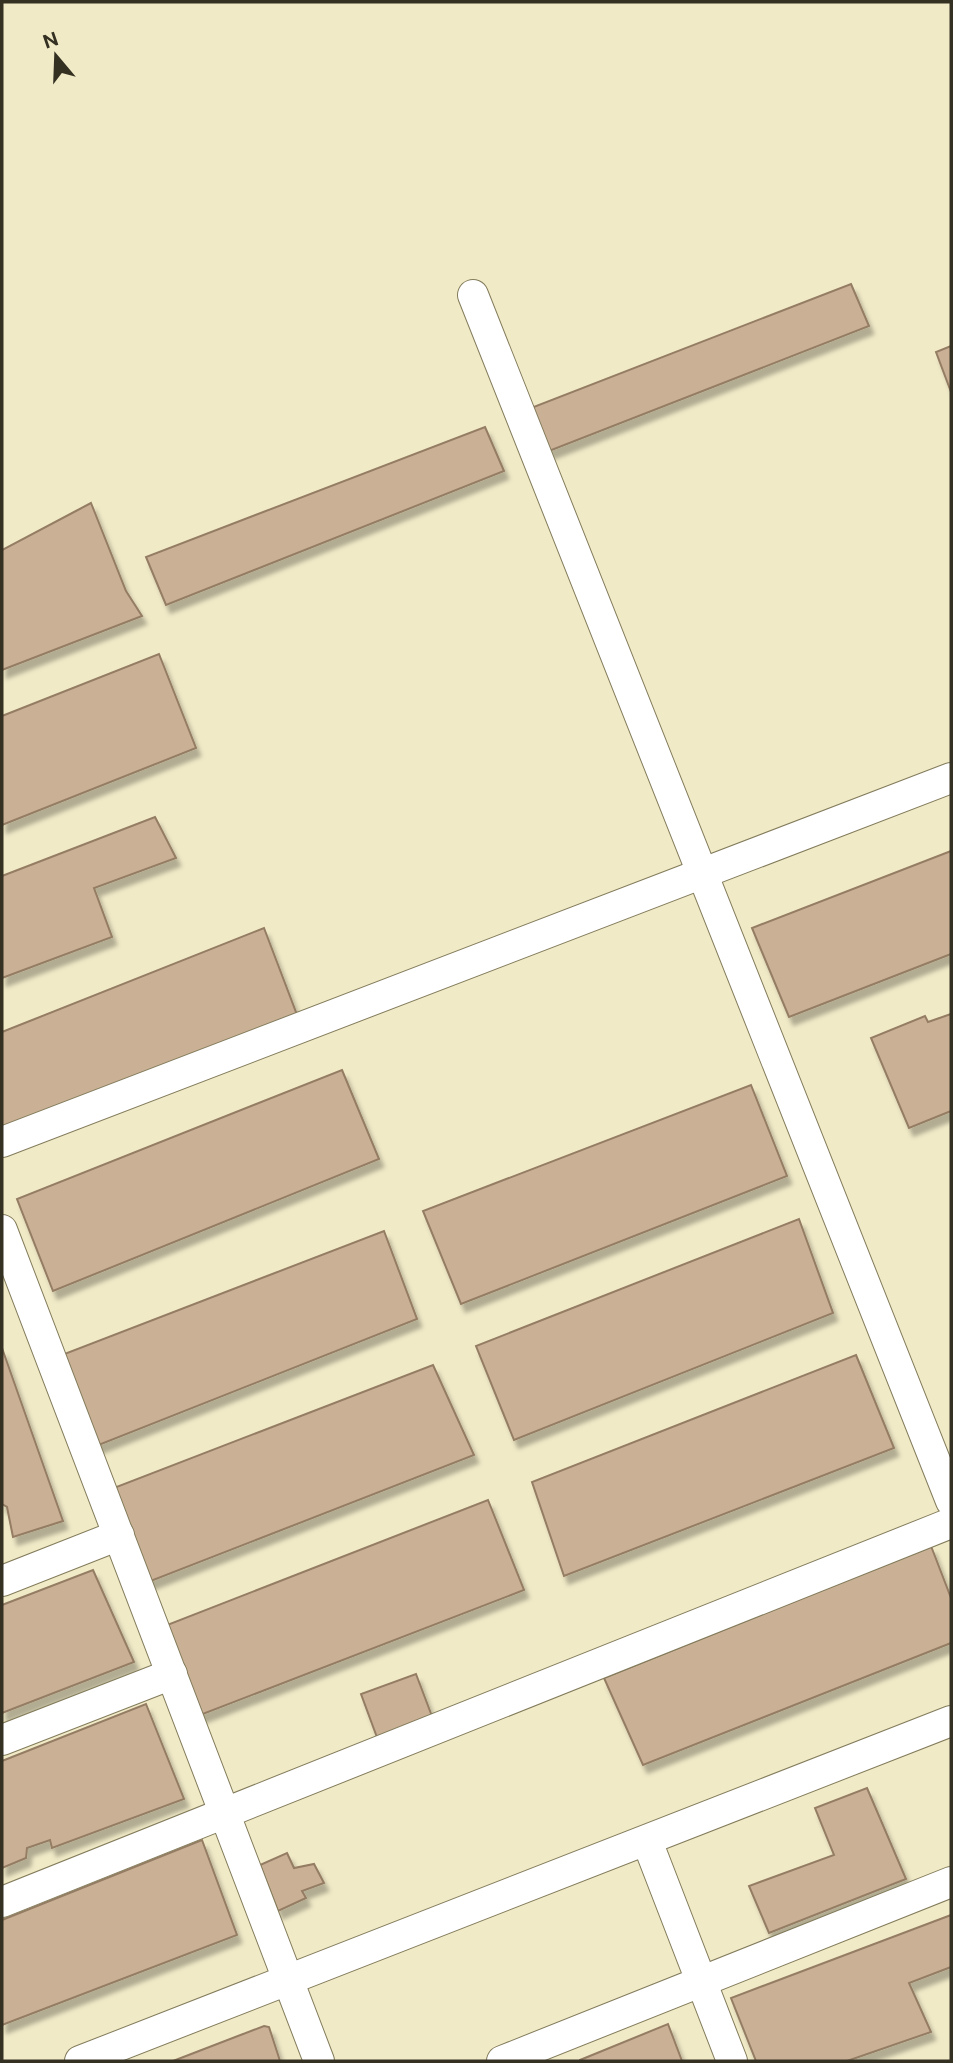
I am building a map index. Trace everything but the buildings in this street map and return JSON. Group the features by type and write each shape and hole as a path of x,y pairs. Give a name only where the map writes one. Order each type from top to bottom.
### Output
{"street":[{"path":"473,295 951,1501"},
{"path":"2,1142 951,778"},
{"path":"2,1230 319,2061"},
{"path":"2,1902 951,1523"},
{"path":"2,1581 119,1535"},
{"path":"2,1740 172,1674"},
{"path":"80,2061 951,1721"},
{"path":"647,1841 732,2061"},
{"path":"502,2061 951,1882"}]}
